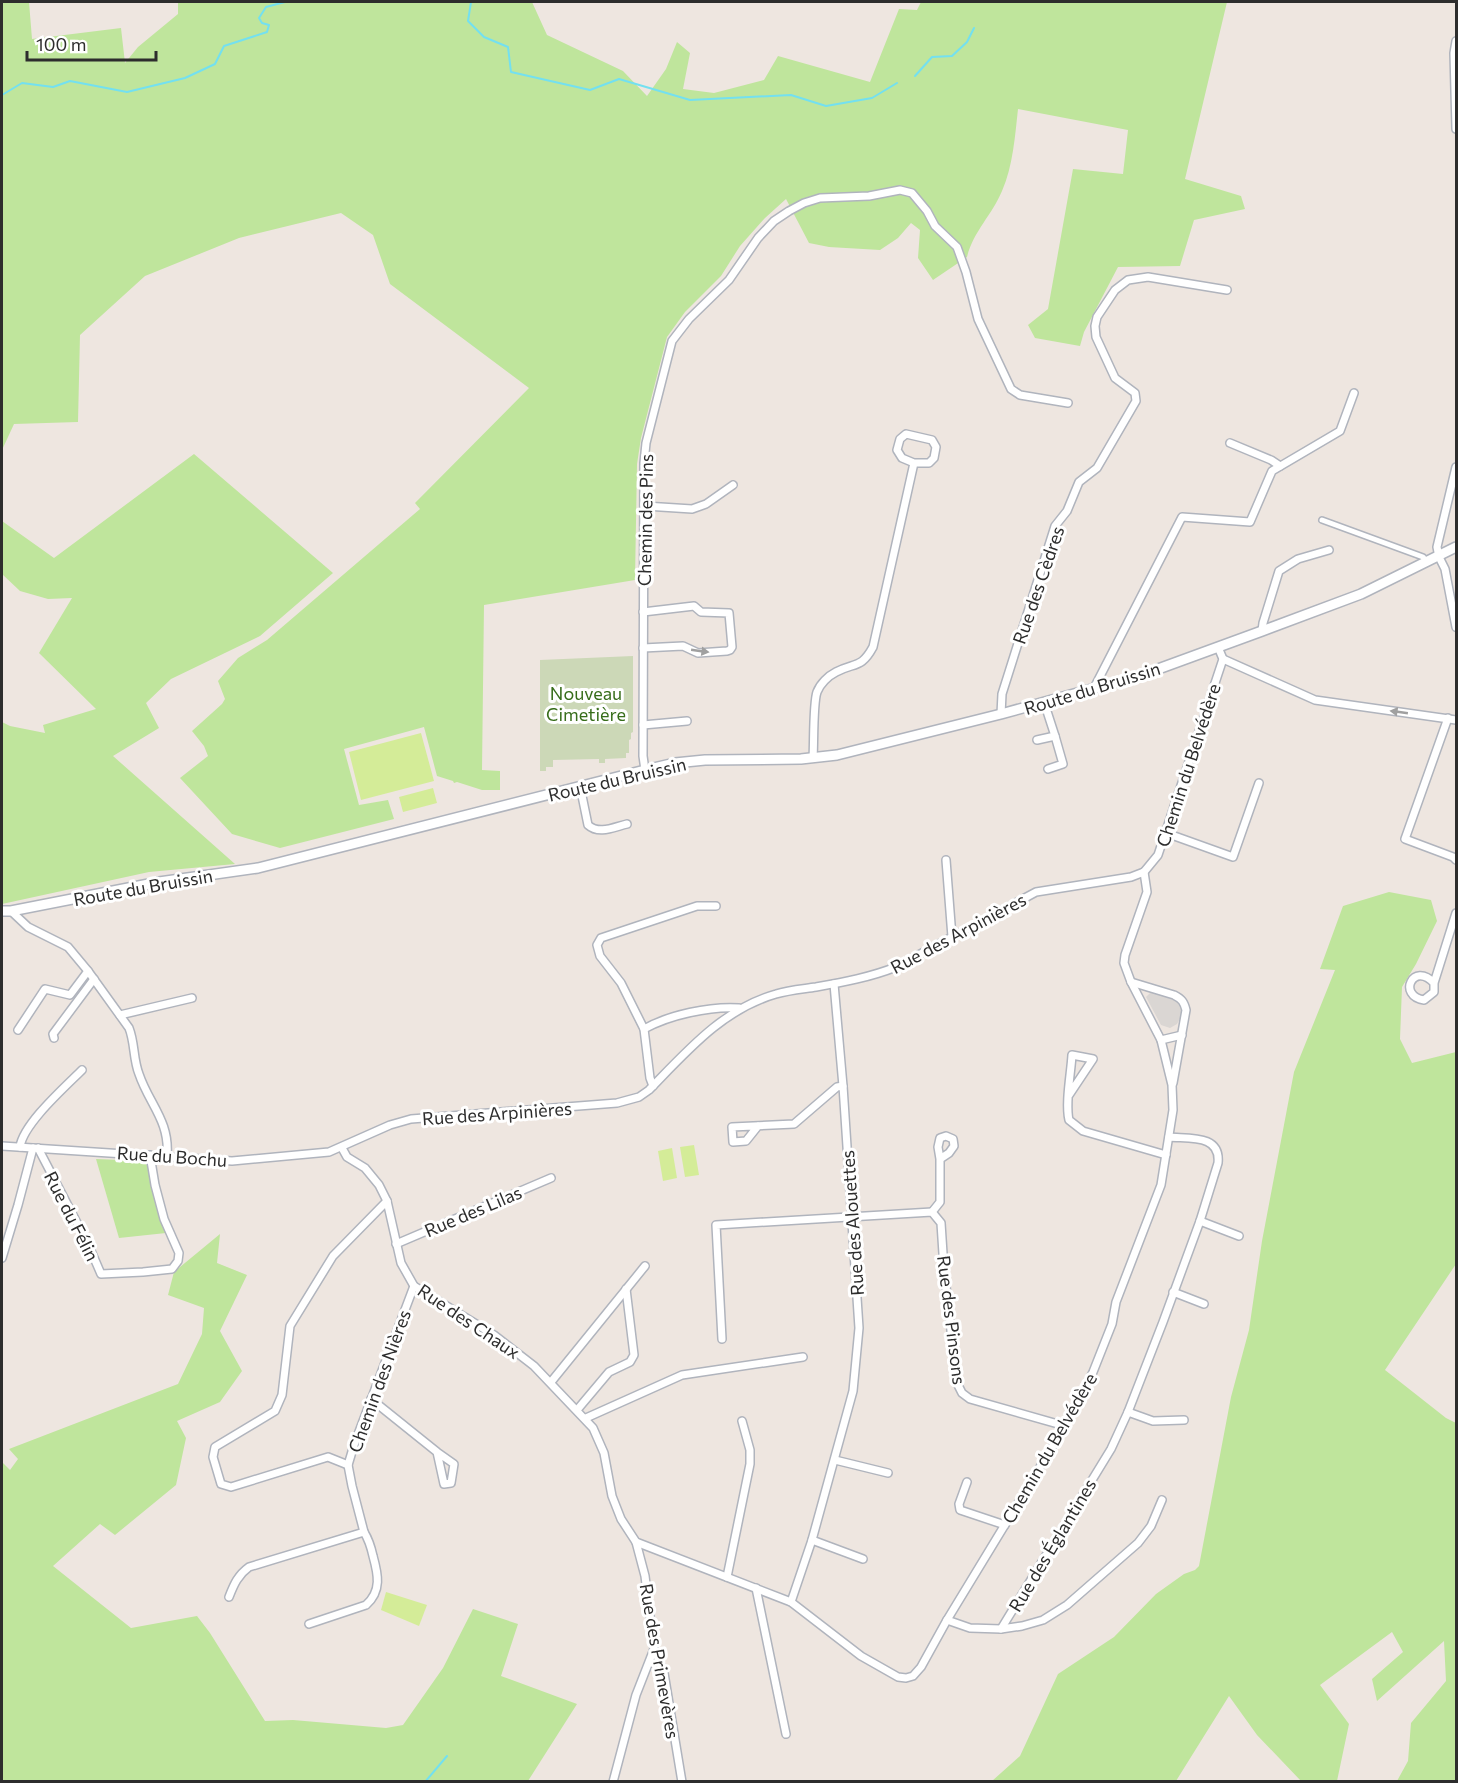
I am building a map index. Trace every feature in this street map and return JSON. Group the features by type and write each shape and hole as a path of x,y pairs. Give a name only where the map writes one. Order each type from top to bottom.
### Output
{"street":[{"path":"1456,41 1454,52 1456,129"},
{"name":"Chemin des Pins","path":"645,770 643,648 646,443 672,341 688,319 729,280 758,238 774,221 804,203 820,198 868,196 900,190 912,193 927,211 935,226 957,247 978,319 1011,388 1020,395 1068,403"},
{"name":"Rue des Cèdres","path":"1001,714 1002,694 1055,526 1067,511 1079,482 1097,468 1136,400 1135,393 1115,378 1096,337 1097,317 1115,290 1128,280 1148,277 1227,290"},
{"path":"1094,688 1182,517 1250,522 1272,471 1340,431 1354,393"},
{"path":"906,434 932,440 936,447 934,458 929,463 914,463 902,458 897,450 900,438 906,434"},
{"path":"1230,443 1280,466"},
{"path":"813,758 816,694 822,683 835,672 857,665 867,658 873,646 914,463"},
{"path":"1456,467 1437,547 1445,569 1456,627"},
{"path":"645,506 692,509 706,504 733,485"},
{"path":"1322,520 1423,557 1427,563"},
{"name":"Route du Bruissin","path":"6,911 159,882 258,868 675,764 705,760 813,758 856,751 1139,676 1361,594 1456,547"},
{"path":"1262,632 1279,571 1298,559 1329,550"},
{"path":"643,648 683,645 698,653 727,651 732,647 729,613 701,612 694,606 644,612"},
{"name":"Chemin du Belvédère","path":"791,1602 861,1656 898,1677 913,1676 921,1667 1065,1426 1093,1372 1112,1324 1116,1302 1161,1185 1173,1110 1172,1085 1161,1040 1131,982 1124,963 1125,955 1147,892 1144,872 1158,855 1222,660 1218,647"},
{"path":"1222,660 1315,700 1456,720"},
{"path":"1044,702 1063,765 1048,769"},
{"path":"1448,718 1405,839 1456,860"},
{"path":"643,725 687,721"},
{"path":"1038,740 1055,736"},
{"path":"1166,833 1233,857 1259,783"},
{"path":"580,786 588,825 599,831 627,824"},
{"path":"946,860 952,937"},
{"name":"Rue des Arpinières","path":"342,1148 390,1125 411,1119 616,1103 639,1096 653,1086 722,1020 739,1008 778,993 879,974 1036,892 1131,877 1144,872"},
{"path":"653,1086 644,1029 621,983 600,956 597,945 601,938 697,906 716,906"},
{"path":"6,911 28,927 69,947 120,1015 134,1039 138,1073 166,1130 167,1156"},
{"path":"1434,983 1456,913"},
{"path":"18,1030 45,989 70,995 88,971"},
{"path":"54,1038 53,1034 94,980"},
{"name":"Chemin du Belvédère","path":"1131,982 1174,995 1181,998 1185,1004 1182,1035 1172,1085"},
{"name":"Rue des Alouettes","path":"791,1602 812,1540 853,1391 859,1328 834,984"},
{"path":"120,1015 192,998"},
{"name":"Rue des Arpinières","path":"644,1029 658,1021 696,1012 723,1007 739,1008"},
{"path":"1161,1040 1182,1035"},
{"path":"1069,1095 1093,1059 1072,1055 1069,1095 1068,1115 1069,1120 1083,1131 1166,1155"},
{"path":"20,1147 21,1140 44,1108 82,1070"},
{"path":"758,1126 794,1124 837,1087 843,1086"},
{"name":"Rue des Églantines","path":"947,1620 970,1628 1001,1629 1111,1449 1128,1412 1200,1221 1218,1163 1219,1154 1215,1146 1208,1141 1169,1137"},
{"name":"Rue du Bochu","path":"2,1146 232,1161 324,1153 342,1148"},
{"path":"2,1258 35,1148"},
{"name":"Rue du Félin","path":"35,1148 88,1244 101,1274 172,1269 178,1261 179,1253 164,1219 150,1155"},
{"name":"Rue des Chaux","path":"342,1148 347,1157 365,1168 379,1185 387,1201 401,1263 414,1286 494,1335 534,1366 586,1418 604,1453 612,1496 621,1519 636,1542"},
{"path":"722,1339 716,1225 932,1212 940,1202 940,1159"},
{"name":"Rue des Lilas","path":"396,1244 551,1178"},
{"path":"348,1465 328,1456 231,1487 221,1484 213,1457 215,1447 274,1411 282,1395 290,1326 333,1256 387,1201"},
{"name":"Rue des Pinsons","path":"932,1212 941,1223 957,1383 962,1393 970,1399 1065,1426"},
{"path":"1200,1221 1239,1236"},
{"path":"551,1382 645,1266"},
{"name":"Chemin des Nières","path":"309,1624 366,1605 372,1600 378,1583 379,1577 364,1532 348,1465 414,1286"},
{"path":"577,1410 609,1372 630,1362 634,1355 626,1289"},
{"path":"1173,1292 1204,1304"},
{"path":"586,1418 682,1375 802,1357"},
{"path":"371,1399 437,1452"},
{"path":"1128,1412 1153,1422 1184,1420"},
{"path":"727,1578 750,1464 750,1450 742,1421"},
{"path":"835,1460 888,1473"},
{"path":"968,1482 958,1504 960,1510 1005,1525"},
{"path":"1001,1629 1043,1620 1067,1605 1138,1543 1151,1526 1162,1500"},
{"path":"229,1597 235,1582 249,1567 364,1532"},
{"path":"812,1540 863,1559"},
{"path":"636,1542 791,1602"},
{"name":"Rue des Primevères","path":"636,1542 645,1576 654,1649 664,1673 682,1782"},
{"path":"756,1588 786,1734"},
{"path":"613,1782 636,1695 654,1649"}],"green space":[{"path":"2,2 29,2 32,39 121,28 125,63 138,47 178,14 178,2 532,2 547,35 623,71 647,96 666,69 677,42 690,53 683,89 714,93 764,80 778,56 870,82 899,9 917,10 921,2 1227,2 1185,179 1241,196 1245,209 1194,220 1180,266 1118,267 1084,332 1080,346 1035,338 1028,325 1048,309 1073,169 1123,174 1128,130 1018,109 1011,161 998,200 974,240 967,257 933,280 918,258 920,230 911,223 898,238 880,250 829,247 809,243 786,199 740,246 721,276 685,312 667,337 641,438 637,464 635,580 484,605 482,770 500,771 500,790 482,790 437,776 424,727 344,749 359,805 388,800 394,819 280,848 232,834 180,778 208,756 204,746 192,731 225,699 218,681 238,658 267,640 420,509 415,503 529,388 390,284 373,235 341,213 239,238 145,276 80,335 78,422 14,424 2,450"},
{"path":"194,454 333,573 260,636 171,679 146,703 159,728 113,756 235,864 149,872 2,904 2,722 10,726 45,733 43,725 96,709 39,653 72,598 48,599 20,591 2,574 2,521 54,558"},
{"name":"Nouveau Cimetière","path":"633,656 633,732 626,758 605,759 605,763 599,763 599,759 553,760 553,767 546,767 546,771 540,771 540,660"},
{"path":"421,733 434,781 361,800 349,752"},
{"path":"433,788 437,803 403,812 399,797"},
{"path":"1389,892 1431,900 1437,921 1402,987 1400,1039 1412,1063 1456,1052 1456,1264 1385,1370 1446,1418 1456,1423 1456,1781 1397,1781 1408,1761 1411,1723 1446,1681 1444,1641 1377,1701 1372,1679 1403,1652 1392,1632 1320,1685 1349,1724 1337,1781 1301,1781 1257,1735 1229,1696 1176,1781 992,1781 1020,1756 1058,1674 1114,1637 1156,1594 1199,1566 1231,1397 1249,1330 1262,1241 1294,1072 1335,970 1320,969 1343,906"},
{"path":"694,1145 699,1175 685,1177 680,1147"},
{"path":"672,1148 677,1178 663,1181 658,1151"},
{"path":"96,1159 144,1161 148,1167 166,1233 119,1238"},
{"path":"220,1234 217,1263 247,1275 220,1331 242,1371 220,1402 177,1421 186,1438 176,1485 115,1535 100,1524 53,1566 131,1628 197,1616 265,1721 293,1720 386,1728 403,1725 443,1668 473,1609 518,1624 501,1676 577,1704 528,1781 2,1781 2,1462 10,1470 18,1459 9,1449 178,1384 202,1334 204,1308 168,1295 174,1272"},
{"path":"386,1592 427,1605 419,1626 381,1610"}],"shaded area":[{"path":"1151,992 1177,1001 1181,1007 1181,1017 1177,1024 1170,1028 1161,1025 1146,997"}],"waterway":[{"path":"2,95 22,83 53,87 70,81 127,92 185,78 215,64 224,46 267,32 269,25 262,23 259,18 266,7 285,2"},
{"path":"471,2 468,21 484,37 508,47 511,72 590,90 619,79 690,100 791,95 826,106 872,98 897,83"},
{"path":"915,76 932,57 952,56 967,42 974,28"},
{"path":"425,1782 447,1756"}]}
